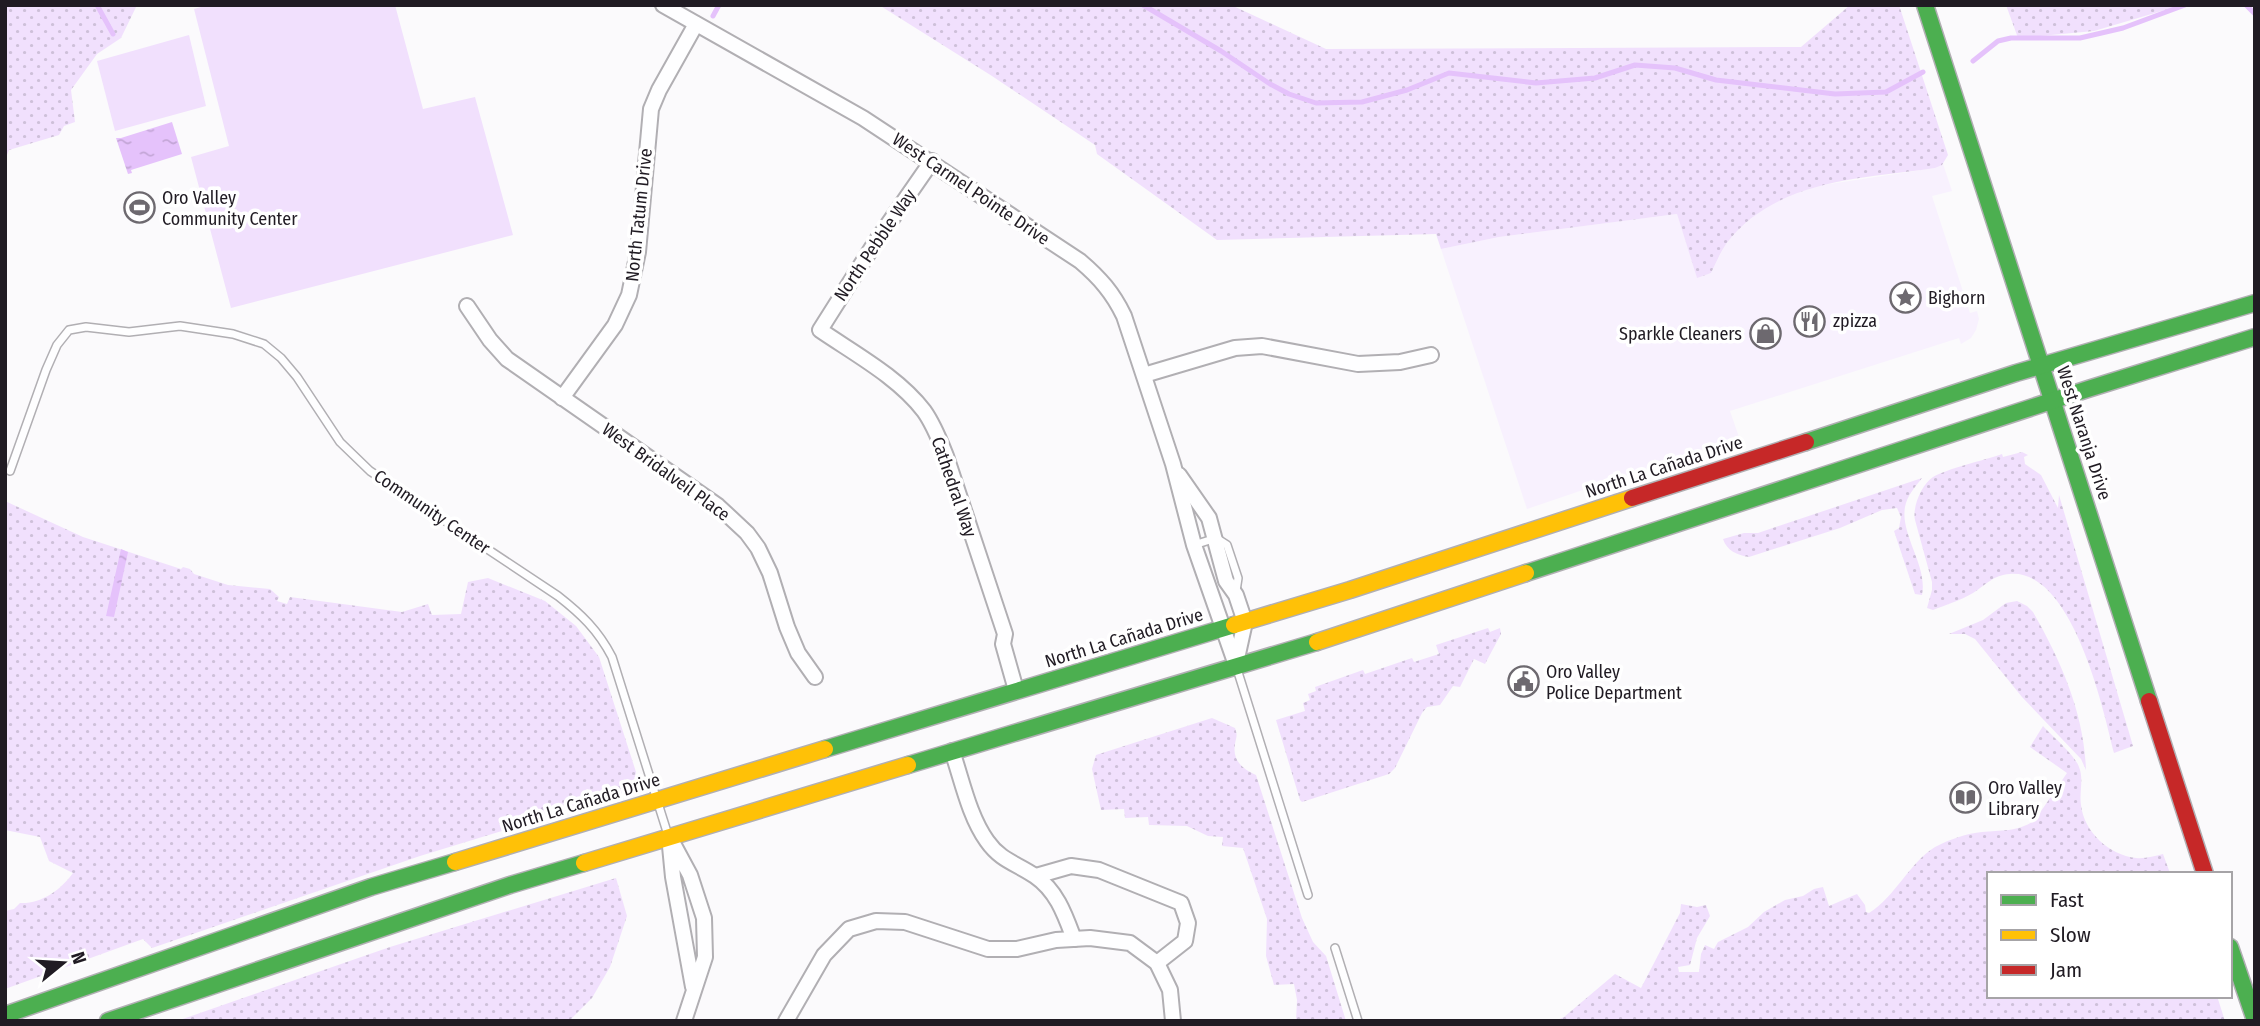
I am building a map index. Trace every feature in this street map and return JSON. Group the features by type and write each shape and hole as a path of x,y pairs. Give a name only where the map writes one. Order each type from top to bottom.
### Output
{"main road":[{"name":"West Naranja Drive","path":"1925,5 2204,872"},
{"name":"North La Cañada Drive","path":"5,1015 371,887 1404,573 2042,366 2255,303"},
{"path":"108,1021 434,909 1565,562 2255,337"},
{"path":"2232,953 2255,1020"}],"street":[{"name":"West Carmel Pointe Drive","path":"663,5 863,118 932,161 1080,261 1100,278 1114,295 1124,316 1173,464 1194,545 1236,665"},
{"name":"North Tatum Drive","path":"562,398 615,324 629,295 638,252 651,108 696,23"},
{"name":"North Pebble Way","path":"820,330 873,246 932,161"},
{"name":"West Bridalveil Place","path":"467,306 490,340 507,359 718,506 747,533 770,573 797,653 815,677"},
{"name":"Cathedral Way","path":"820,330 900,386 926,414 946,456 1005,634 1003,644 1016,690"},
{"path":"1144,375 1235,348 1262,346 1358,364 1400,362 1431,355"},
{"name":"West Carmel Pointe Drive","path":"1173,464 1193,498 1207,514 1216,538 1216,553 1226,581 1236,595 1245,622"},
{"path":"1236,665 1245,622"},
{"path":"952,751 976,822 987,841 1003,860 1036,876 1060,902 1074,939"},
{"name":"Community Center","path":"669,836 673,877 693,987"},
{"name":"Community Center","path":"669,836 690,875 704,918 705,957 693,987 689,1019"},
{"path":"1036,876 1071,866 1099,870 1181,903 1188,923 1185,941 1157,963"},
{"path":"786,1021 824,956 849,929 876,920 905,922 988,949 1017,949 1056,940 1090,938 1130,943 1157,963 1170,990 1173,1021"}],"lane":[{"name":"Community Center","path":"10,471 57,345 69,330 86,327 129,332 180,326 219,332 264,344 297,376 340,442 370,471 558,596 587,619 602,637 612,657 669,836"},
{"path":"1194,545 1216,538"},
{"path":"1236,665 1308,895"},
{"path":"1335,948 1358,1021"}],"shaded area":[{"path":"5,5 137,5 121,38 97,54 71,90 75,122 64,126 59,135 9,150 5,160"},
{"path":"208,5 395,5 423,109 475,97 513,235 231,308 191,157 229,146 194,9"},
{"path":"879,5 1231,5 1326,49 1801,47 1850,5 1899,5 1948,155 1942,165 1935,168 1821,186 1794,194 1769,206 1746,223 1726,244 1711,273 1697,278 1677,214 1499,237 1441,249 1436,234 1217,240 1097,154 1095,145"},
{"path":"2006,5 2182,5 2094,31 2018,38"},
{"path":"189,35 206,106 115,131 97,61"},
{"path":"1943,164 1952,191 1932,196 1970,313 1977,311 1979,319 1971,338 1961,344 1959,338 1730,411 1739,437 1527,509 1441,249 1499,237 1677,214 1697,277 1711,273 1725,245 1739,229 1766,206 1791,194 1823,185 1935,168"},
{"path":"2022,452 2028,455 2024,457 2025,464 2041,475 2058,508 2059,495 2133,746 2114,753 2093,675 2081,644 2067,616 2051,593 2032,578 2004,575 1994,578 1958,600 1933,610 1927,608 1932,582 1914,515 1922,490 1929,480 1947,471 2002,454 2003,457"},
{"path":"1922,478 1908,499 1905,518 1921,573 1922,595 1915,594 1894,531 1899,528 1901,517 1897,508 1882,510 1840,528 1749,557 1733,552 1723,539 1744,533 1758,533"},
{"path":"5,501 83,537 181,569 190,569 194,574 228,585 270,589 279,597 277,601 287,604 290,597 402,612 428,604 432,615 461,614 468,582 488,578 545,601 576,626 599,657 636,772 633,785 626,793 420,856 152,948 143,939 5,989 5,911 14,909 20,903 50,895 73,873 49,861 40,837 5,830"},
{"path":"2017,601 2033,612 2062,668 2081,728 2086,770 2081,759 2022,697 1975,639 1965,634 1949,634 1983,620 2006,603"},
{"path":"1488,628 1490,632 1500,628 1501,634 1485,664 1474,659 1460,687 1453,686 1440,705 1427,707 1395,768 1389,774 1302,802 1300,800 1276,720 1305,711 1303,703 1310,700 1308,694 1316,691 1315,687 1363,670 1365,674 1412,658 1414,662 1439,654 1436,645"},
{"path":"1212,718 1235,728 1237,760 1256,775 1302,918 1313,942 1326,956 1346,1021 1296,1021 1297,1000 1294,984 1274,985 1266,956 1267,919 1243,848 1222,846 1223,837 1208,836 1187,826 1149,825 1148,817 1125,818 1124,809 1101,810 1092,769 1096,755"},
{"path":"2043,726 2077,762 2081,776 2083,815 2093,833 2108,847 2126,856 2143,858 2163,854 2170,872 1987,872 1987,998 2218,998 2225,1021 1555,1021 1564,1017 1615,974 1641,988 1680,913 1681,904 1697,907 1706,905 1710,916 1697,938 1690,965 1678,967 1679,972 1699,972 1705,945 1714,949 1718,942 1748,927 1764,912 1785,900 1823,887 1829,906 1857,894 1869,913 1887,898 1935,847 1971,834 2009,830 2029,824 2035,820 2067,773 2030,747"},
{"path":"616,878 627,916 610,967 592,998 569,1021 177,1021 390,947"}],"water":[{"path":"172,122 182,154 131,170 132,173 128,174 116,138"},
{"path":"121,549 128,552 114,617 106,616"}],"waterway":[{"path":"97,5 113,34"},
{"path":"713,16 719,5"},
{"path":"1143,5 1221,51 1270,84 1316,103 1362,102 1407,90 1449,73 1536,83 1595,78 1635,65 1675,68 1716,80 1835,94 1886,92 1923,72"},
{"path":"1973,61 1998,41 2011,38 2080,38 2123,28 2185,5"},
{"path":"2246,5 2255,14"}],"traffic: fast":[{"path":"1925,5 2149,701"},
{"path":"1806,442 2016,373 2255,303"},
{"path":"1526,573 2255,337"},
{"path":"825,749 1234,625"},
{"path":"908,765 1317,642"},
{"path":"5,1015 371,887 455,862"},
{"path":"108,1021 510,885 584,863"},
{"path":"2232,953 2255,1020"}],"traffic: slow":[{"path":"1234,625 1632,498"},
{"path":"1317,642 1526,573"},
{"path":"455,862 825,749"},
{"path":"584,863 908,765"}],"traffic: jam":[{"path":"1632,498 1806,442"},
{"path":"2149,701 2204,872"}],"place":[{"name":"Oro Valley Community Center","path":"139,208"},
{"name":"Bighorn","path":"1905,298"},
{"name":"zpizza","path":"1810,321"},
{"name":"Sparkle Cleaners","path":"1765,334"},
{"name":"Oro Valley Police Department","path":"1523,682"},
{"name":"Oro Valley Library","path":"1965,798"}]}
